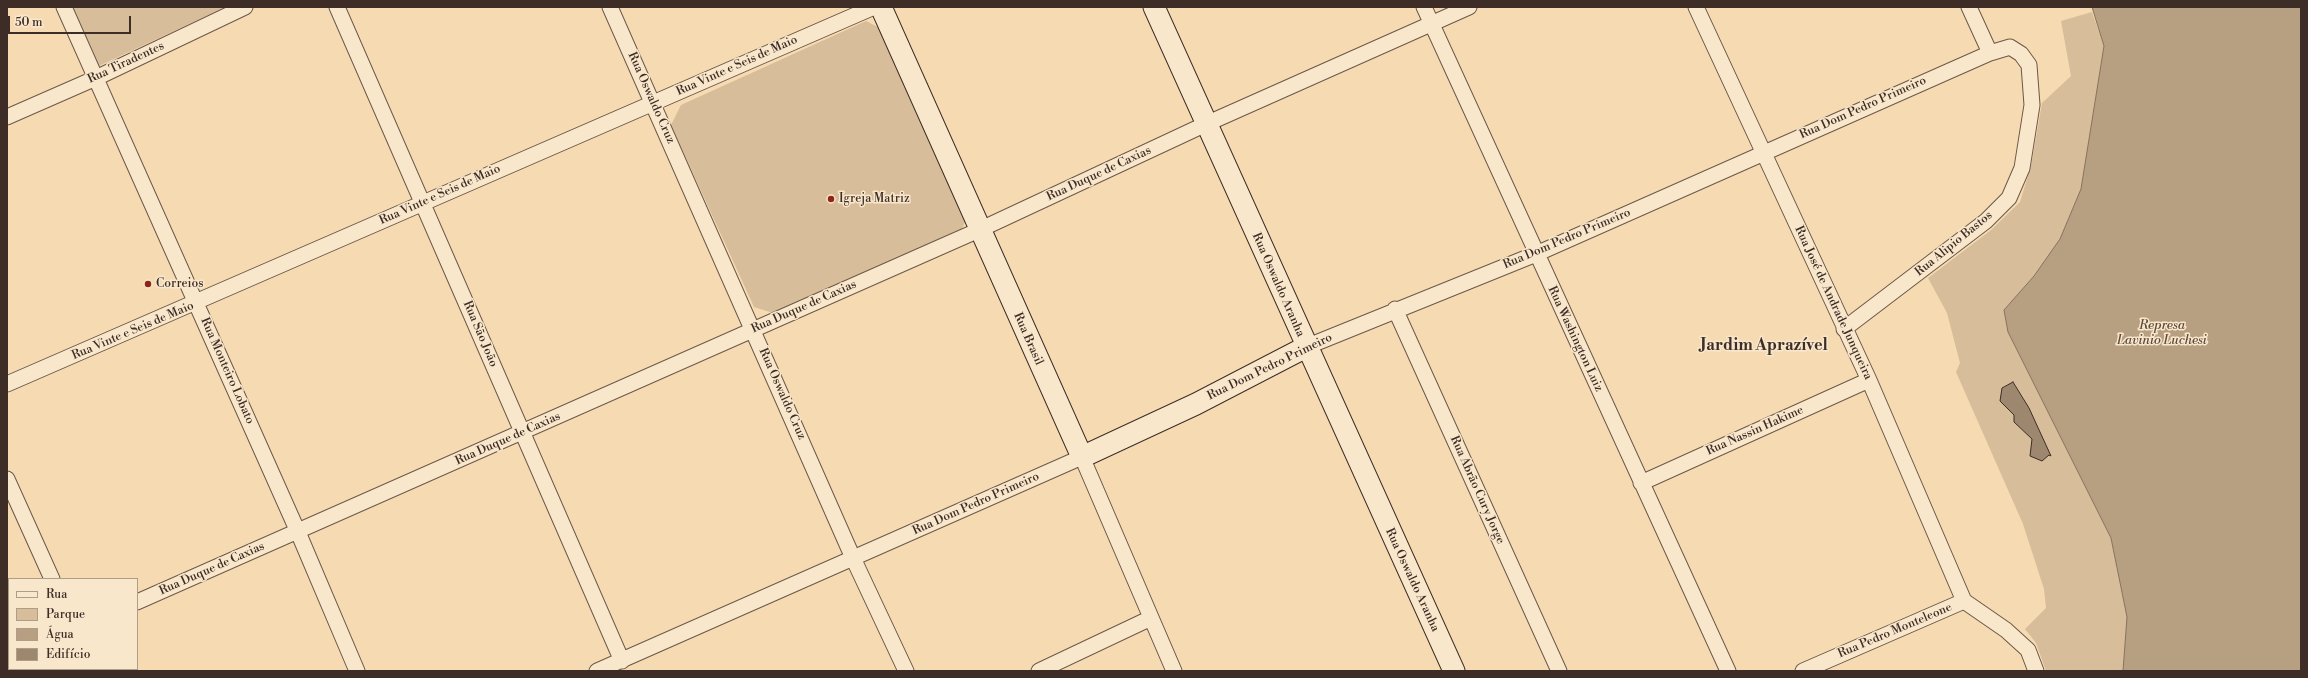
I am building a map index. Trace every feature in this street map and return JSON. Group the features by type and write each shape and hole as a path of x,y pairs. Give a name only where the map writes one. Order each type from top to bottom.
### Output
{"street":[{"name":"Rua Monteiro Lobato","path":"64,7 298,532 357,671"},
{"name":"Rua Tiradentes","path":"7,117 96,78 245,7"},
{"name":"Rua São João","path":"337,7 622,661"},
{"name":"Rua Oswaldo Cruz","path":"610,7 654,103 853,558 906,671"},
{"name":"Rua Vinte e Seis de Maio","path":"7,384 874,7"},
{"name":"Rua Brasil","path":"881,7 979,230 1082,457 1174,671"},
{"name":"Rua Oswaldo Aranha","path":"1154,7 1306,347 1454,671"},
{"name":"Rua Washington Luiz","path":"1424,7 1728,671"},
{"name":"Rua Duque de Caxias","path":"138,602 523,433 979,230 1206,124 1431,22 1469,7"},
{"name":"Rua José de Andrade Junqueira","path":"1696,7 1764,152 1844,329 1869,380 1964,601"},
{"path":"1969,7 1990,53"},
{"name":"Rua Alipio Bastos","path":"1844,329 1986,221 2009,198 2022,168 2032,105 2032,82 2029,65 2020,54 2010,47 1990,53"},
{"name":"Rua Dom Pedro Primeiro","path":"597,671 1082,457 1196,404 1306,347 1395,309 1536,254 1990,53"},
{"name":"Rua Abrão Cury Jorge","path":"1395,309 1559,671"},
{"name":"Rua Nassin Hakime","path":"1641,483 1869,380"},
{"path":"7,479 52,578"},
{"path":"1964,601 2006,630 2028,650 2036,671"},
{"name":"Rua Pedro Monteleone","path":"1803,671 1964,601"},
{"path":"1039,671 1151,618"}],"green space":[{"path":"64,7 226,7 92,69"},
{"path":"2092,12 2104,46 2081,189 2060,239 2034,276 2004,310 2008,332 2111,538 2127,617 2123,671 2046,671 2036,643 2025,629 2046,608 2044,589 2023,524 1956,372 1960,363 1947,313 1928,278 1991,230 2020,202 2031,166 2042,103 2071,76 2061,21","holes":["2013,382 2024,399 2008,408 2002,388","2015,413 2036,425 2023,430 2014,422"]},
{"path":"866,21 878,27 966,220 961,231 773,313 754,307 671,125 681,105"}],"water":[{"name":"Represa Lavinio Luchesi","path":"2092,7 2301,7 2301,671 2123,671 2127,617 2111,538 2008,332 2004,310 2034,276 2060,239 2081,189 2104,46"}],"building":[{"path":"2013,382 2029,408 2051,456 2049,455 2042,461 2030,456 2032,439 2014,422 2014,415 2000,401 2002,388"}],"place":[{"name":"Igreja Matriz","path":"831,199"},
{"name":"Correios","path":"148,284"}],"district":[{"name":"Jardim Aprazível","path":"1764,346"}]}
